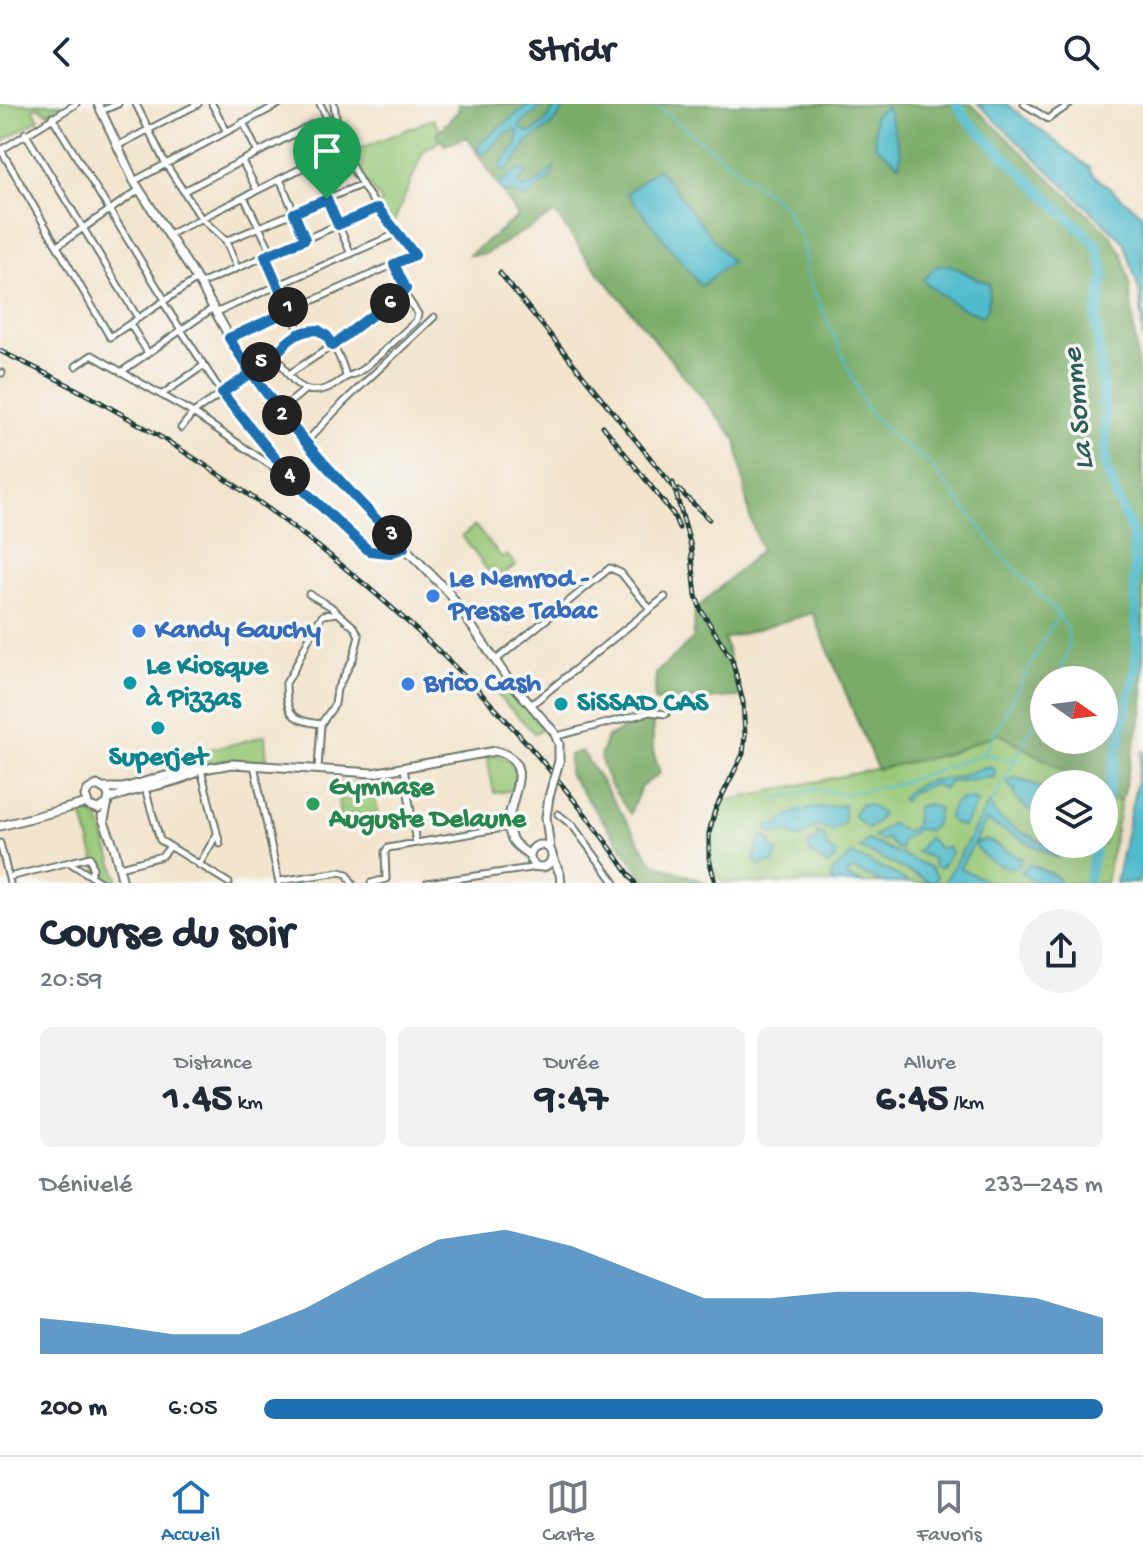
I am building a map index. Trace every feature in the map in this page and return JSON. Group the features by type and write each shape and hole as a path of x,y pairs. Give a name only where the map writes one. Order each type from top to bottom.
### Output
{"main road":[{"path":"99,107 139,190 198,282 249,371 305,443 449,593 496,660 557,736 559,761 546,812 551,862 540,867"},
{"path":"123,883 104,820 87,803 85,796 90,788 97,785 115,790 232,764 368,774 496,751 511,759 519,772 519,782 509,811 508,827 512,841 533,852 547,847 561,883 554,872 540,867 533,852"},
{"path":"95,809 144,785"},
{"path":"104,820 108,794 105,788"},
{"path":"0,826 87,803"},
{"path":"533,852 547,831"}],"street":[{"path":"76,104 0,150 110,337 198,282 378,208"},
{"path":"99,107 118,104"},
{"path":"136,104 165,163 201,218 226,241 237,268"},
{"path":"116,146 198,104"},
{"path":"212,104 226,130"},
{"path":"134,181 279,104"},
{"path":"320,104 328,120"},
{"path":"229,338 415,255 360,185 343,146 334,104"},
{"path":"1024,104 1048,119 1070,104"},
{"path":"52,117 222,393 295,482 369,551 390,553 404,548"},
{"path":"184,191 313,124 336,119"},
{"path":"243,122 258,153"},
{"path":"168,235 316,161 321,152 313,124"},
{"path":"25,133 138,318"},
{"path":"321,152 343,146"},
{"path":"242,161 257,190"},
{"path":"316,161 327,199 351,254"},
{"path":"280,179 305,239"},
{"path":"226,241 360,185"},
{"path":"57,246 139,190"},
{"path":"244,197 272,253"},
{"path":"121,372 214,310 398,233"},
{"path":"265,256 300,332"},
{"path":"289,374 404,293 406,286 394,264"},
{"path":"279,411 305,390 325,391 346,376 359,372 416,321 418,314 404,293"},
{"path":"305,443 434,317"},
{"path":"130,324 148,353"},
{"path":"181,428 193,413 277,354 281,346 300,332 318,330 327,336 346,376"},
{"path":"277,354 289,374 305,390"},
{"path":"76,366 92,355 193,413 295,482"},
{"path":"161,395 203,366"},
{"path":"496,660 610,568 621,573 650,609"},
{"path":"309,594 338,613 355,628 359,636 358,646 337,689 335,704 321,724 318,769"},
{"path":"531,705 665,597"},
{"path":"321,724 297,720 290,712 286,683 298,665 316,624 323,615 338,613"},
{"path":"557,736 650,712 666,714"},
{"path":"254,765 279,882 340,872 347,874 352,883"},
{"path":"404,768 416,843"},
{"path":"201,770 220,844"},
{"path":"144,785 160,840 229,883"},
{"path":"558,814 573,826 615,883"},
{"path":"371,883 381,882 387,876 386,849 508,827"},
{"path":"199,865 217,833"},
{"path":"0,843 10,880 90,857 93,868 90,875"},
{"path":"120,867 162,856 167,845"},
{"path":"519,869 533,852"},
{"path":"69,862 102,883"},
{"path":"427,883 540,867"}],"green space":[{"path":"0,104 65,104 48,113 38,107 33,109 39,119 0,143"},
{"path":"458,104 971,104 1110,235 1122,254 1129,281 1138,370 1143,470 1143,708 1121,802 1118,800 1118,770 1063,770 1035,754 1118,754 1118,666 1030,666 1030,751 998,733 947,754 877,769 813,613 724,639 740,697 654,701 656,673 693,639 695,610 761,550 749,514 736,439 587,258 555,213 485,254 469,255 518,216 467,137 445,145 436,134 459,110"},
{"path":"433,119 445,137 423,152 393,224 378,206 382,202 369,185 359,180 351,152"},
{"path":"475,526 502,558 507,555 516,565 500,576 496,573 492,576 462,536"},
{"path":"510,688 542,728 539,732 534,733 498,696"},
{"path":"653,715 653,751 660,773 641,787 630,814 609,783 600,757 607,737"},
{"path":"998,733 1030,754 1063,770 1030,770 1030,858 1111,858 1106,883 723,883 715,874 711,864 711,843 724,801 947,754"},
{"path":"265,735 267,762 225,760 171,773 162,757 171,750 219,747"},
{"path":"582,751 653,863 708,883 648,883 569,774 569,755"},
{"path":"494,755 506,759 513,766 513,790 494,793 487,757"},
{"path":"337,782 373,784 379,818 340,822"},
{"path":"87,810 99,819 119,883 109,883 99,876 82,813"}],"water":[{"path":"529,104 544,104 520,125 521,129 531,133 546,121 558,104 568,104 552,125 526,143 520,155 507,170 503,170 500,165 517,144 518,130 507,132 484,154 479,151 478,145"},
{"path":"978,104 1007,104 1090,168 1091,173 1143,215 1143,339 1140,294 1124,242"},
{"path":"887,107 901,153 899,165 875,145 874,115"},
{"path":"554,167 552,176 525,199 501,191 499,184 519,170 528,171 519,182 522,189 534,185"},
{"path":"658,168 731,262 701,286 627,193"},
{"path":"951,265 989,283 988,308 982,316 951,302 923,280 937,266"},
{"path":"1143,750 1143,862 1139,883 1116,883"},
{"path":"991,766 995,769 994,777 950,782 944,789 934,784 914,791 904,801 901,798 922,783"},
{"path":"1012,778 1030,783 1030,810 1014,795 1016,790 1010,788 1008,782"},
{"path":"970,798 978,802 963,827 952,822 949,817 954,805"},
{"path":"989,803 1003,821 1030,836 1030,844 986,821 960,868 991,883 944,883"},
{"path":"861,804 870,805 882,814 868,829 853,815"},
{"path":"929,804 939,809 936,823 928,831 918,829 901,841 901,849 886,838 882,841 874,837 891,823 905,832 915,826 917,807"},
{"path":"844,805 844,823 831,831 817,825 796,838 789,832 771,834 767,829 768,825 779,825 799,811"},
{"path":"817,832 825,836 826,846 836,854 836,858 827,865 810,853 808,846 818,837"},
{"path":"764,836 771,841 771,848 778,850 774,864 769,862 760,866 755,861 755,854"},
{"path":"928,837 939,848 948,847 951,853 941,868 935,867 932,858 917,852"},
{"path":"868,840 930,867 937,875 936,880 932,883 860,848"},
{"path":"987,840 1022,859 1017,868 987,858 975,843"},
{"path":"853,854 909,883 882,883 855,870 849,871 848,877 863,883 834,883 831,878 834,870"},
{"path":"1030,864 1056,876 1060,883 1028,878 1020,872"}],"waterway":[{"path":"654,104 783,205 802,239 807,275 867,410 897,440 929,463 1001,554 1058,613 1068,630 1068,652 1063,666"},
{"name":"La Somme","path":"957,104 967,120 1097,245 1105,275 1096,318 1106,424 1105,466 1133,536 1137,640 1136,667 1113,770"},
{"path":"984,753 1058,614"},
{"path":"989,809 1030,732"},
{"path":"775,799 817,789 844,794 897,784 984,754 1015,761"},
{"name":"La Somme","path":"1088,883 1093,858"}],"railway":[{"path":"500,273 677,491"},
{"path":"0,351 93,398 183,451 270,510 353,575 432,644 505,719 573,799 635,883"},
{"path":"603,426 673,514 679,528"},
{"path":"673,483 691,547 696,596 701,610 732,660 743,702 743,754 715,810 709,833 709,858 715,883"},
{"path":"679,490 709,519"}],"place":[{"name":"Le Nemrod - Presse Tabac","path":"433,596"},
{"name":"Kandy Gauchy","path":"139,631"},
{"name":"Le Kiosque à Pizzas","path":"130,683"},
{"name":"Brico Cash","path":"408,684"},
{"name":"SiSSAD CAS","path":"561,704"},
{"name":"Superjet","path":"158,728"},
{"name":"Gymnase Auguste Delaune","path":"313,804"}],"route":[{"path":"327,199 294,213 305,239 265,256 289,311 229,338 250,374 288,423 404,548 390,553 369,551 295,482 222,393 250,374 247,368 277,354 281,346 300,332 318,330 327,336 332,346 404,293 406,286 394,264 415,255 378,208 338,225 327,199"}]}
